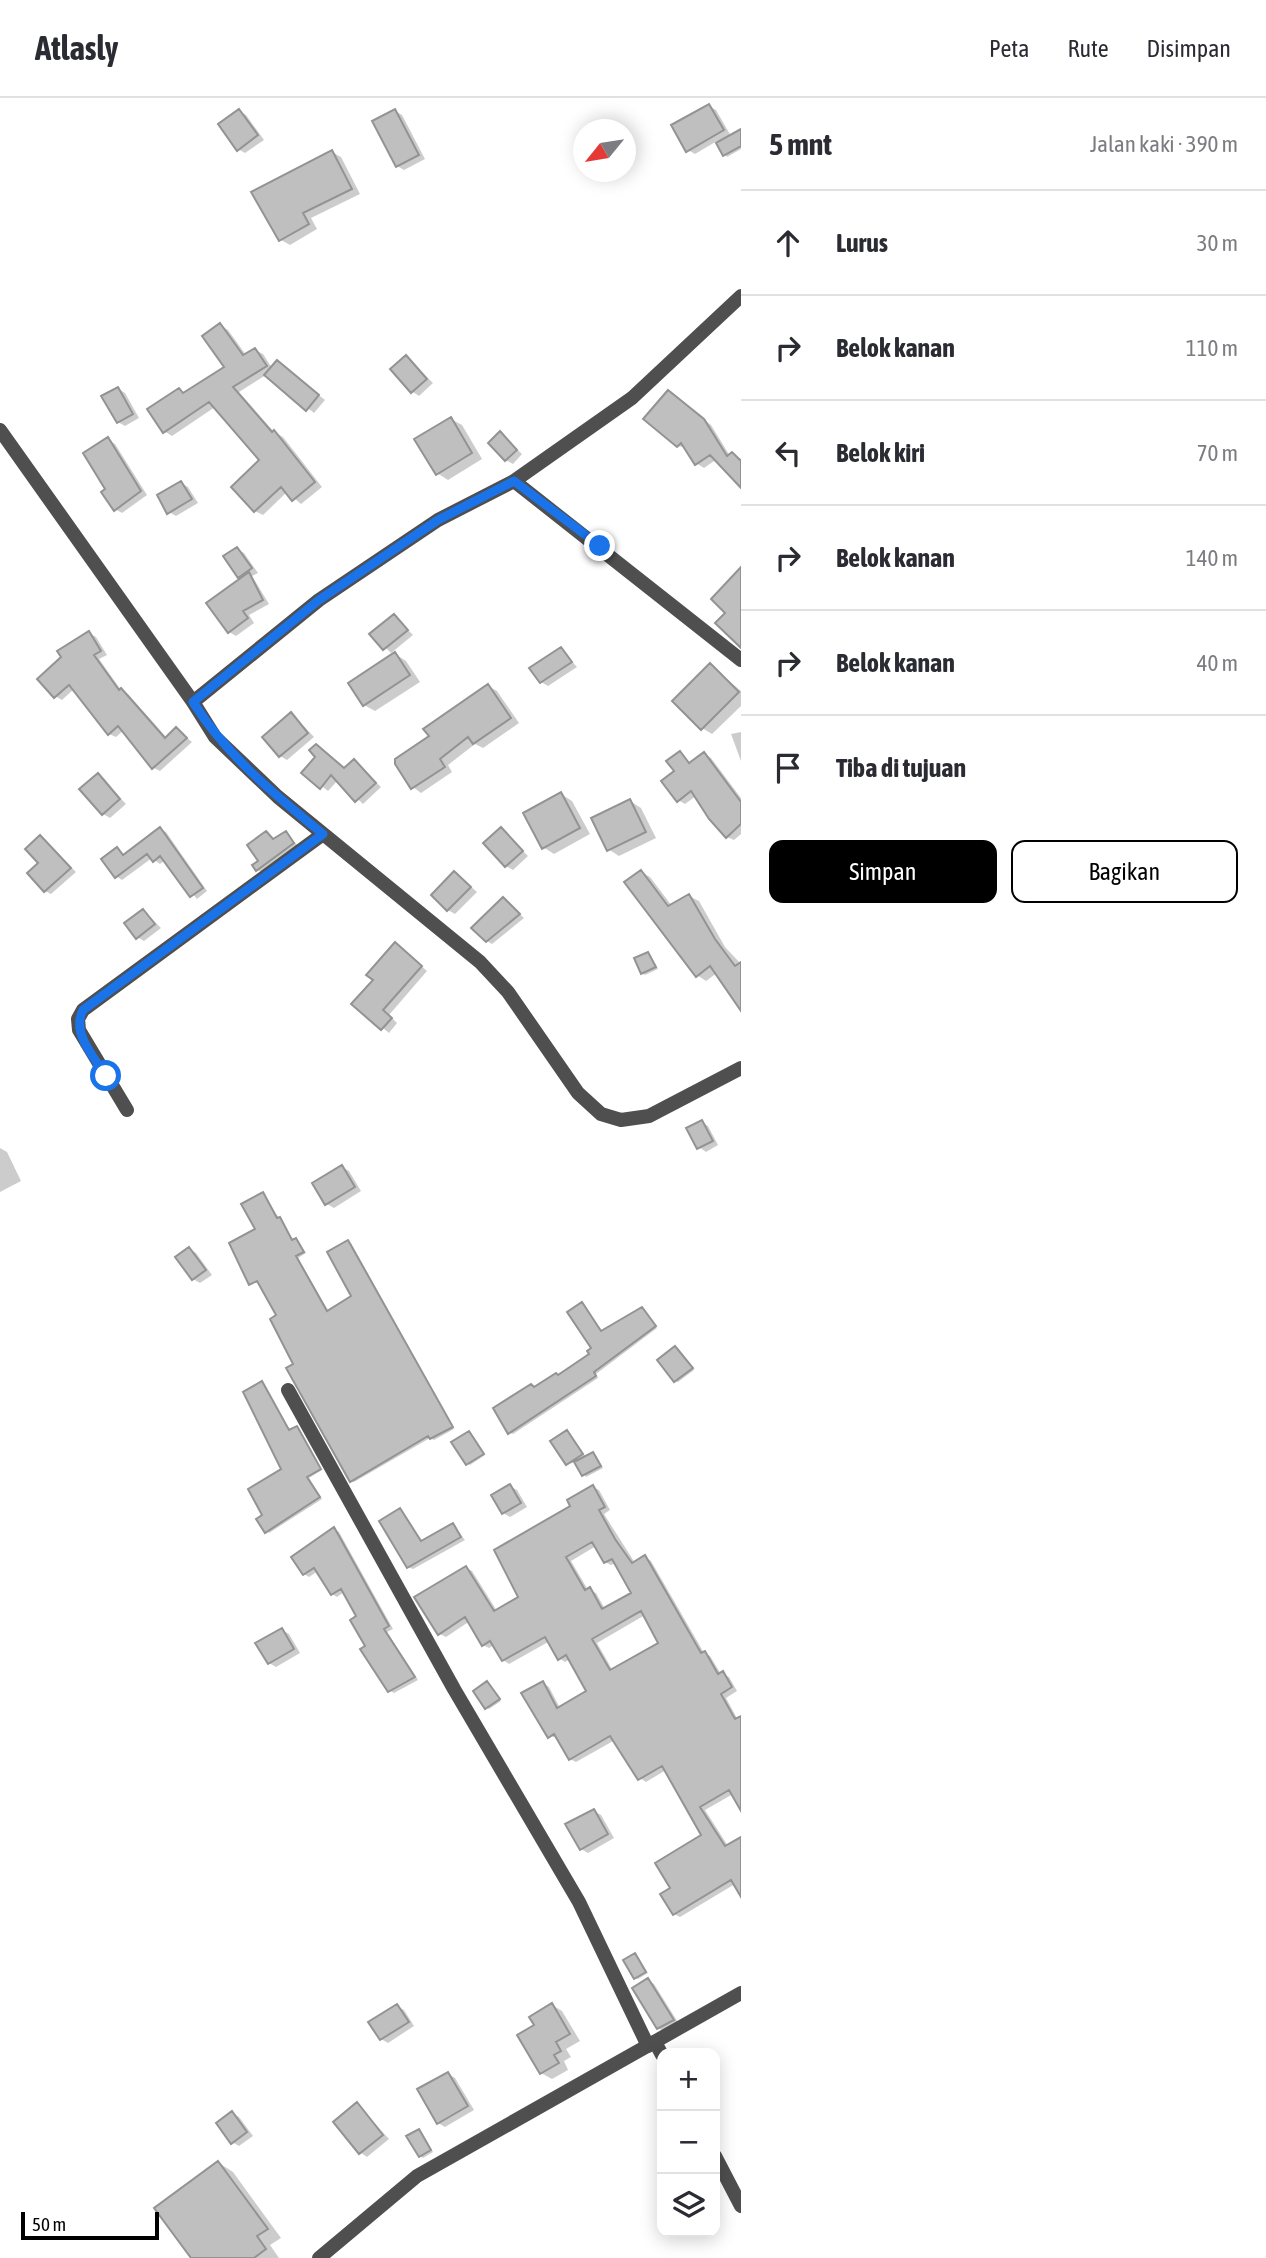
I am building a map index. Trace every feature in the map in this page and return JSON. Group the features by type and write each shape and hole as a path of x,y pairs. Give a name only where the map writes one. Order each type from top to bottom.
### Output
{"street":[{"path":"193,702 319,600 438,520 514,481 632,398 741,296"},
{"path":"0,430 215,737 246,769 480,962 508,992 578,1093 601,1114 621,1120 649,1116 741,1068"},
{"path":"514,481 741,660"},
{"path":"127,1110 79,1030 78,1019 83,1010 323,834"},
{"path":"288,1390 447,1678 579,1902 655,2048"},
{"path":"319,2258 417,2176 655,2048 741,1993"},
{"path":"720,2166 741,2206"}],"building":[{"path":"709,104 724,130 686,152 671,125"},
{"path":"239,109 258,135 237,151 218,124"},
{"path":"395,109 419,155 396,167 372,121"},
{"path":"741,129 741,146 723,156 716,143"},
{"path":"332,150 352,189 303,213 309,224 279,241 251,192"},
{"path":"220,323 243,355 255,348 267,366 233,387 272,432 274,430 315,482 292,501 281,487 254,512 231,487 259,460 209,402 163,433 147,409 179,388 183,393 224,367 202,336"},
{"path":"406,355 427,379 411,393 390,369"},
{"path":"277,360 319,395 306,411 264,375"},
{"path":"118,387 133,414 117,423 101,396"},
{"path":"668,390 704,419 727,456 732,452 741,461 741,488 710,455 695,465 681,443 677,447 643,419"},
{"path":"451,417 472,453 436,475 414,439"},
{"path":"500,431 517,450 505,461 488,443"},
{"path":"108,437 141,491 114,511 101,492 105,489 83,453"},
{"path":"181,481 192,499 167,514 157,495"},
{"path":"237,547 252,568 238,578 223,556"},
{"path":"741,567 741,648 715,623 725,613 711,599"},
{"path":"249,572 263,600 243,611 248,618 228,633 206,603"},
{"path":"394,614 408,630 383,650 369,634"},
{"path":"89,631 101,651 94,655 119,690 121,688 165,738 176,727 187,738 152,769 118,726 108,735 69,685 54,698 37,679 61,657 57,651"},
{"path":"561,647 572,662 540,683 529,668"},
{"path":"395,652 410,675 363,706 348,683"},
{"path":"710,663 739,692 701,730 672,701"},
{"path":"488,684 511,718 473,744 468,737 440,759 445,767 411,789 395,764 395,759 429,736 423,729"},
{"path":"291,712 308,733 279,757 262,737"},
{"path":"316,744 344,768 354,759 376,783 355,802 331,775 320,789 301,773 315,757 309,750"},
{"path":"680,751 689,763 704,752 741,802 741,824 726,838 709,819 691,791 677,802 661,781 674,771 666,761"},
{"path":"98,773 120,799 102,815 79,789"},
{"path":"561,792 580,828 542,849 523,813"},
{"path":"630,799 646,832 607,851 591,818"},
{"path":"160,827 203,888 190,897 160,856 153,862 147,854 115,878 101,859 117,847 123,855"},
{"path":"501,827 523,851 505,867 483,843"},
{"path":"266,831 273,839 286,831 294,843 256,871 252,865 258,861 247,845"},
{"path":"40,835 71,868 44,892 27,873 38,863 25,849"},
{"path":"641,870 668,906 689,894 715,939 735,966 741,962 741,1011 710,966 696,977 624,882"},
{"path":"454,871 471,887 447,911 431,895"},
{"path":"503,897 520,914 486,942 471,928"},
{"path":"143,909 155,924 136,939 124,923"},
{"path":"395,942 422,966 383,1010 392,1018 381,1030 351,1004 373,980 366,975"},
{"path":"648,952 656,967 641,974 634,958"},
{"path":"702,1120 713,1141 697,1149 686,1128"},
{"path":"342,1165 355,1187 325,1205 312,1183"},
{"path":"263,1192 292,1240 296,1238 304,1252 296,1256 327,1311 351,1296 327,1252 348,1240 453,1427 430,1439 428,1436 350,1482 286,1368 293,1364 270,1319 276,1315 257,1281 249,1285 229,1243 255,1229 241,1204"},
{"path":"189,1247 206,1270 192,1280 175,1257"},
{"path":"582,1302 601,1331 642,1307 656,1326 594,1372 596,1376 508,1434 493,1408 531,1384 534,1387 556,1373 558,1375 589,1354 587,1351 591,1348 567,1312"},
{"path":"675,1346 693,1368 674,1382 657,1360"},
{"path":"262,1381 289,1430 297,1426 321,1469 307,1477 320,1497 265,1533 256,1519 262,1515 248,1489 281,1469 243,1392"},
{"path":"567,1430 583,1454 566,1465 550,1441"},
{"path":"469,1431 484,1454 466,1465 451,1442"},
{"path":"593,1452 601,1466 582,1476 574,1462"},
{"path":"510,1484 521,1503 502,1514 491,1495"},
{"path":"593,1485 605,1507 599,1510 615,1539 632,1563 645,1555 701,1653 705,1651 718,1674 723,1671 732,1687 721,1694 735,1719 741,1716 741,1811 729,1790 700,1807 725,1846 741,1837 741,1897 731,1880 673,1915 660,1894 670,1888 655,1863 701,1835 662,1766 638,1780 610,1736 569,1760 554,1734 548,1738 521,1693 543,1681 557,1708 586,1691 566,1655 558,1660 545,1637 502,1661 490,1641 482,1646 465,1617 438,1635 414,1597 466,1566 494,1611 518,1597 494,1550 570,1506 567,1500","holes":["592,1542 604,1563 612,1559 631,1593 602,1609 590,1587 585,1590 566,1557","641,1611 658,1643 610,1670 592,1639"]},
{"path":"400,1508 421,1541 453,1523 461,1537 407,1568 379,1521"},
{"path":"334,1527 389,1626 384,1629 415,1677 388,1692 360,1649 365,1646 350,1620 356,1616 341,1589 331,1595 314,1568 303,1575 291,1557"},
{"path":"282,1628 294,1649 268,1664 255,1643"},
{"path":"487,1681 500,1699 485,1709 473,1691"},
{"path":"594,1809 608,1834 580,1850 565,1824"},
{"path":"635,1953 646,1972 634,1979 623,1960"},
{"path":"648,1978 674,2020 657,2029 632,1988"},
{"path":"552,2003 570,2034 556,2042 561,2051 554,2055 559,2063 540,2074 517,2035 534,2025 529,2017"},
{"path":"397,2004 409,2022 380,2040 368,2022"},
{"path":"448,2072 468,2106 437,2124 417,2089"},
{"path":"357,2102 383,2135 359,2154 333,2122"},
{"path":"232,2111 247,2132 231,2144 216,2123"},
{"path":"419,2129 431,2150 419,2157 406,2136"},
{"path":"218,2161 268,2229 257,2236 266,2249 254,2258 191,2258 154,2208"}],"route":[{"path":"106,1076 79,1030 78,1019 83,1010 323,834 246,769 215,737 193,702 246,662 319,600 438,520 514,481 600,546"}]}
